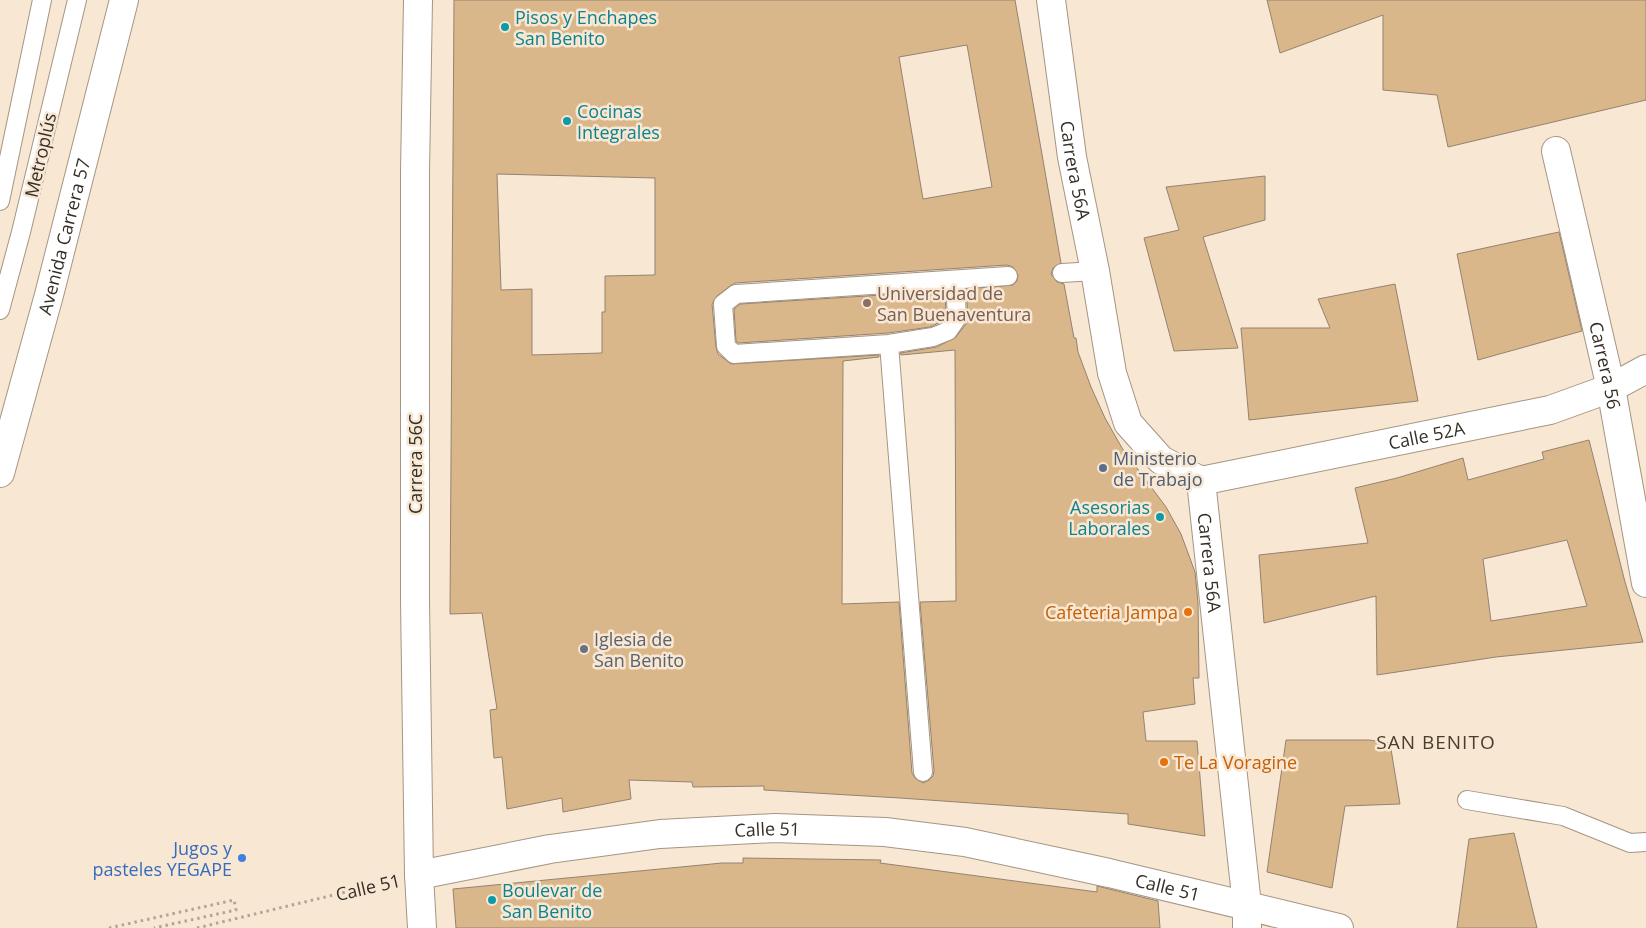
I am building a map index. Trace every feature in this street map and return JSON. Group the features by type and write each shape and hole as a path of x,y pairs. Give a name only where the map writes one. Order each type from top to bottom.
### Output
{"street":[{"name":"Avenida Carrera 57","path":"0,473 49,295 124,0"},
{"name":"Carrera 56C","path":"418,0 415,172 415,601 419,875 422,928"},
{"name":"Carrera 56A","path":"1051,0 1072,157 1095,270 1112,373 1128,423 1161,460 1201,481 1247,916"},
{"name":"Carrera 56","path":"1556,151 1611,388 1646,583"},
{"name":"Calle 52A","path":"1201,481 1550,410 1611,388 1646,369"},
{"name":"Calle 51","path":"419,875 550,849 660,834 776,828 885,832 966,842 1247,916 1339,928"}],"lane":[{"name":"Metroplús","path":"0,200 42,0"},
{"name":"Metroplús","path":"0,310 22,232 77,0"},
{"path":"1062,272 1095,270"},
{"path":"955,280 957,318 948,331 933,337 889,344 734,354 726,346 724,304 736,294 1008,276"},
{"path":"889,344 923,772"},
{"path":"1466,800 1563,816 1630,843 1646,842"}],"path":[{"name":"Calle 51","path":"196,928 419,875"},
{"path":"110,928 234,900 236,910 154,928"}],"building":[{"path":"454,0 1015,0 1061,263 1053,268 1051,274 1057,282 1064,284 1078,352 1105,418 1122,448 1166,507 1181,534 1195,572 1198,603 1199,678 1193,678 1195,704 1143,712 1146,741 1197,741 1205,836 1128,824 1128,814 764,790 764,786 693,787 692,782 629,780 631,799 563,812 562,798 507,809 502,757 494,758 490,710 497,709 482,613 450,614","holes":["967,45 992,187 923,199 899,57","497,174 655,178 655,275 605,276 605,312 602,312 602,353 532,355 532,289 501,290","1007,265 1013,267 1018,275 1017,281 1013,285 966,289 968,318 966,324 956,337 937,347 900,353 901,355 955,350 956,601 920,602 934,771 933,776 923,783 915,778 912,773 899,602 842,604 843,361 879,357 879,355 731,364 718,354 712,304 717,296 735,283"]},
{"path":"1267,0 1646,0 1646,100 1448,147 1437,95 1383,90 1383,15 1280,53"},
{"path":"1265,176 1265,220 1203,237 1238,348 1174,351 1144,238 1179,230 1166,187"},
{"path":"1559,232 1582,331 1478,360 1457,254"},
{"path":"1395,284 1418,401 1249,420 1241,328 1330,328 1318,299"},
{"path":"945,291 946,315 941,322 930,327 888,333 738,343 736,341 734,309 740,304"},
{"path":"1589,440 1625,582 1643,642 1496,657 1377,675 1376,596 1264,623 1259,555 1368,543 1355,488 1397,478 1463,458 1468,480 1544,459 1542,452","holes":["1567,540 1587,606 1491,621 1483,559"]},
{"path":"1286,740 1369,740 1390,743 1400,804 1345,806 1332,888 1267,872"},
{"path":"1514,833 1537,928 1457,928 1469,839"},
{"path":"743,858 881,860 880,863 1097,892 1097,886 1158,901 1160,928 456,928 453,889 722,863 743,863"}],"place":[{"name":"Pisos y Enchapes San Benito","path":"505,27"},
{"name":"Cocinas Integrales","path":"567,121"},
{"name":"Universidad de San Buenaventura","path":"867,303"},
{"name":"Ministerio de Trabajo","path":"1103,468"},
{"name":"Asesorias Laborales","path":"1160,517"},
{"name":"Cafeteria Jampa","path":"1188,612"},
{"name":"Iglesia de San Benito","path":"584,649"},
{"name":"Te La Voragine","path":"1164,762"},
{"name":"Jugos y pasteles YEGAPE","path":"242,858"},
{"name":"Boulevar de San Benito","path":"492,900"}],"district":[{"name":"SAN BENITO","path":"1436,742"}]}
